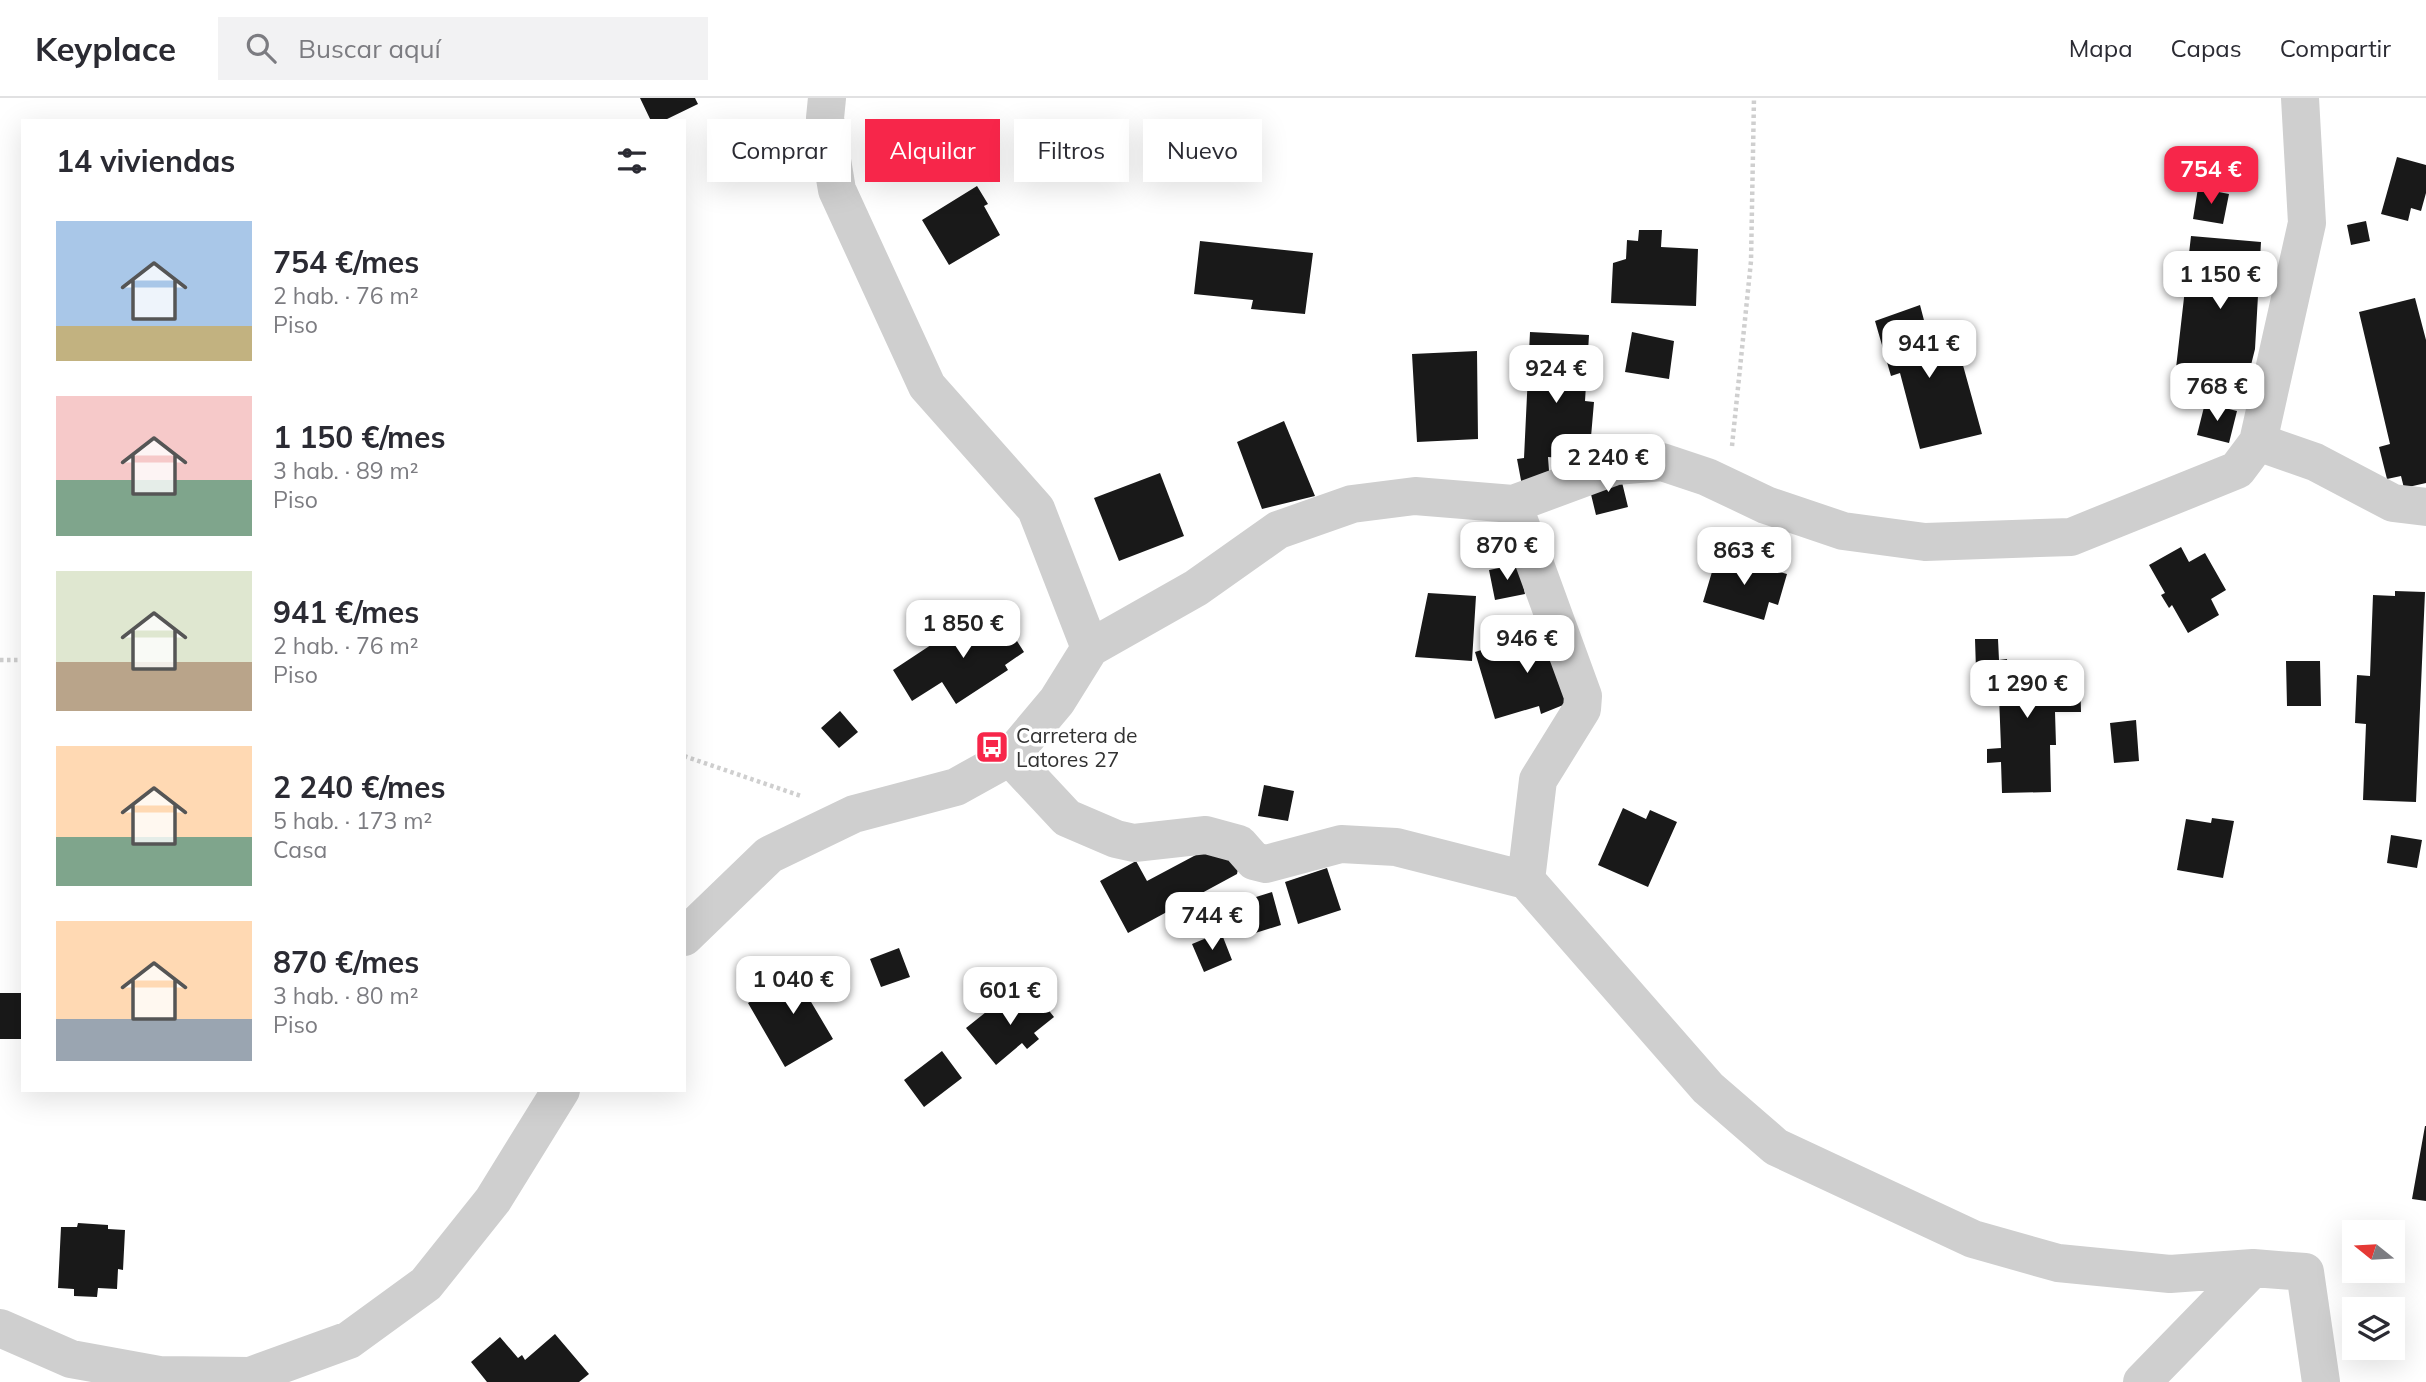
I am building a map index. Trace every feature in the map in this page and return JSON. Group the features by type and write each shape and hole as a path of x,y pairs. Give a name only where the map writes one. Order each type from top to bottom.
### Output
{"street":[{"path":"827,98 825,118 837,190 927,386 1036,509 1090,648"},
{"path":"686,935 769,855 855,814 956,787 1010,757 1057,701 1090,648 1196,588 1278,530 1352,504 1415,496 1513,504 1616,466 1662,462 1730,487 1766,505 1843,531 1925,542 2071,537 2237,470 2258,442 2307,223 2300,98"},
{"path":"2258,442 2315,462 2393,502 2426,507"},
{"path":"1513,504 1583,696 1582,709 1538,780 1526,880"},
{"path":"1010,757 1067,818 1116,839 1134,843 1206,835 1239,844 1254,861 1266,864 1341,844 1396,847 1526,880 1708,1088 1776,1147 1973,1239 2058,1263 2170,1274 2253,1268 2305,1272 2321,1382"},
{"path":"0,1328 71,1359 159,1375 250,1376 349,1340 426,1284 493,1199 560,1092"},
{"path":"2142,1382 2253,1268"}],"path":[{"path":"1730,487 1734,404 1751,261 1754,98"},
{"path":"0,660 21,660"},
{"path":"686,757 855,814"}],"building":[{"path":"640,98 695,98 698,104 667,119 650,119"},
{"path":"2397,157 2426,165 2426,193 2421,211 2411,208 2408,221 2381,214"},
{"path":"977,186 988,204 984,206 1000,235 949,265 922,220"},
{"path":"2198,188 2229,194 2223,224 2193,219"},
{"path":"2366,221 2370,241 2351,245 2347,225"},
{"path":"1639,230 1662,230 1661,247 1698,249 1696,306 1611,303 1613,263 1626,259 1627,240 1638,241"},
{"path":"2191,236 2261,242 2255,349 2246,385 2175,377"},
{"path":"1200,241 1313,253 1305,314 1251,309 1253,300 1194,294"},
{"path":"2415,298 2426,340 2426,483 2404,488 2401,476 2387,479 2379,447 2390,444 2359,312"},
{"path":"1920,305 1931,347 1956,340 1982,434 1920,449 1900,373 1891,376 1875,321"},
{"path":"1530,332 1589,335 1585,401 1594,402 1589,460 1548,457 1550,484 1523,491 1517,459 1524,458"},
{"path":"1632,332 1674,341 1669,379 1625,372"},
{"path":"1477,351 1478,439 1417,442 1412,354"},
{"path":"2205,403 2237,411 2229,443 2197,435"},
{"path":"1284,421 1315,496 1262,509 1237,442"},
{"path":"1160,473 1184,536 1119,561 1094,498"},
{"path":"1620,474 1628,507 1596,515 1588,482"},
{"path":"2181,547 2189,562 2205,553 2226,590 2211,599 2219,615 2188,633 2172,605 2169,608 2161,595 2165,593 2149,565"},
{"path":"1717,555 1787,574 1778,605 1769,602 1764,620 1703,602"},
{"path":"1519,564 1525,594 1495,600 1489,570"},
{"path":"2395,591 2425,592 2416,802 2363,800 2366,724 2355,723 2357,675 2370,676 2373,595 2395,596"},
{"path":"1428,593 1476,596 1472,661 1415,657"},
{"path":"994,605 1024,652 1005,665 1008,670 956,704 942,682 912,701 893,670 943,637 947,644 977,624 973,618"},
{"path":"1555,627 1578,699 1541,714 1539,706 1495,719 1475,652"},
{"path":"1975,639 1998,639 1999,660 2007,659 2008,674 2080,673 2081,712 2055,712 2056,745 2050,745 2051,792 2002,793 2001,762 1987,763 1987,749 2001,748 1998,669 1976,670"},
{"path":"2286,661 2320,661 2321,706 2287,706"},
{"path":"840,711 858,732 839,748 821,728"},
{"path":"2136,720 2139,761 2114,763 2110,723"},
{"path":"1264,785 1294,791 1288,821 1258,816"},
{"path":"1623,808 1646,819 1650,810 1677,822 1648,887 1598,865"},
{"path":"2212,818 2234,821 2223,878 2177,870 2186,819 2211,823"},
{"path":"2391,835 2422,840 2417,868 2387,863"},
{"path":"1209,848 1221,848 1238,869 1237,874 1128,933 1100,881 1136,861 1147,881"},
{"path":"1327,868 1341,910 1298,924 1285,882"},
{"path":"1272,892 1281,925 1249,935 1240,902"},
{"path":"1221,932 1232,960 1204,972 1192,944"},
{"path":"899,948 910,977 881,987 870,959"},
{"path":"819,961 828,976 804,990 833,1039 785,1067 748,1003"},
{"path":"0,993 21,993 21,1039 0,1039"},
{"path":"1035,993 1054,1017 1034,1033 1039,1039 1027,1049 1022,1043 996,1065 966,1028 996,1004 999,1008 1015,995 1022,1004"},
{"path":"942,1051 962,1078 924,1107 904,1080"},
{"path":"2426,1126 2426,1201 2412,1199"},
{"path":"78,1223 108,1225 108,1229 125,1230 123,1270 118,1269 117,1289 98,1288 97,1297 74,1296 74,1289 58,1288 61,1227 77,1227"},
{"path":"555,1334 589,1374 579,1382 487,1382 471,1362 500,1337 518,1358 522,1355 525,1360"}],"place":[{"name":"Carretera de Latores 27","path":"992,747"}]}
